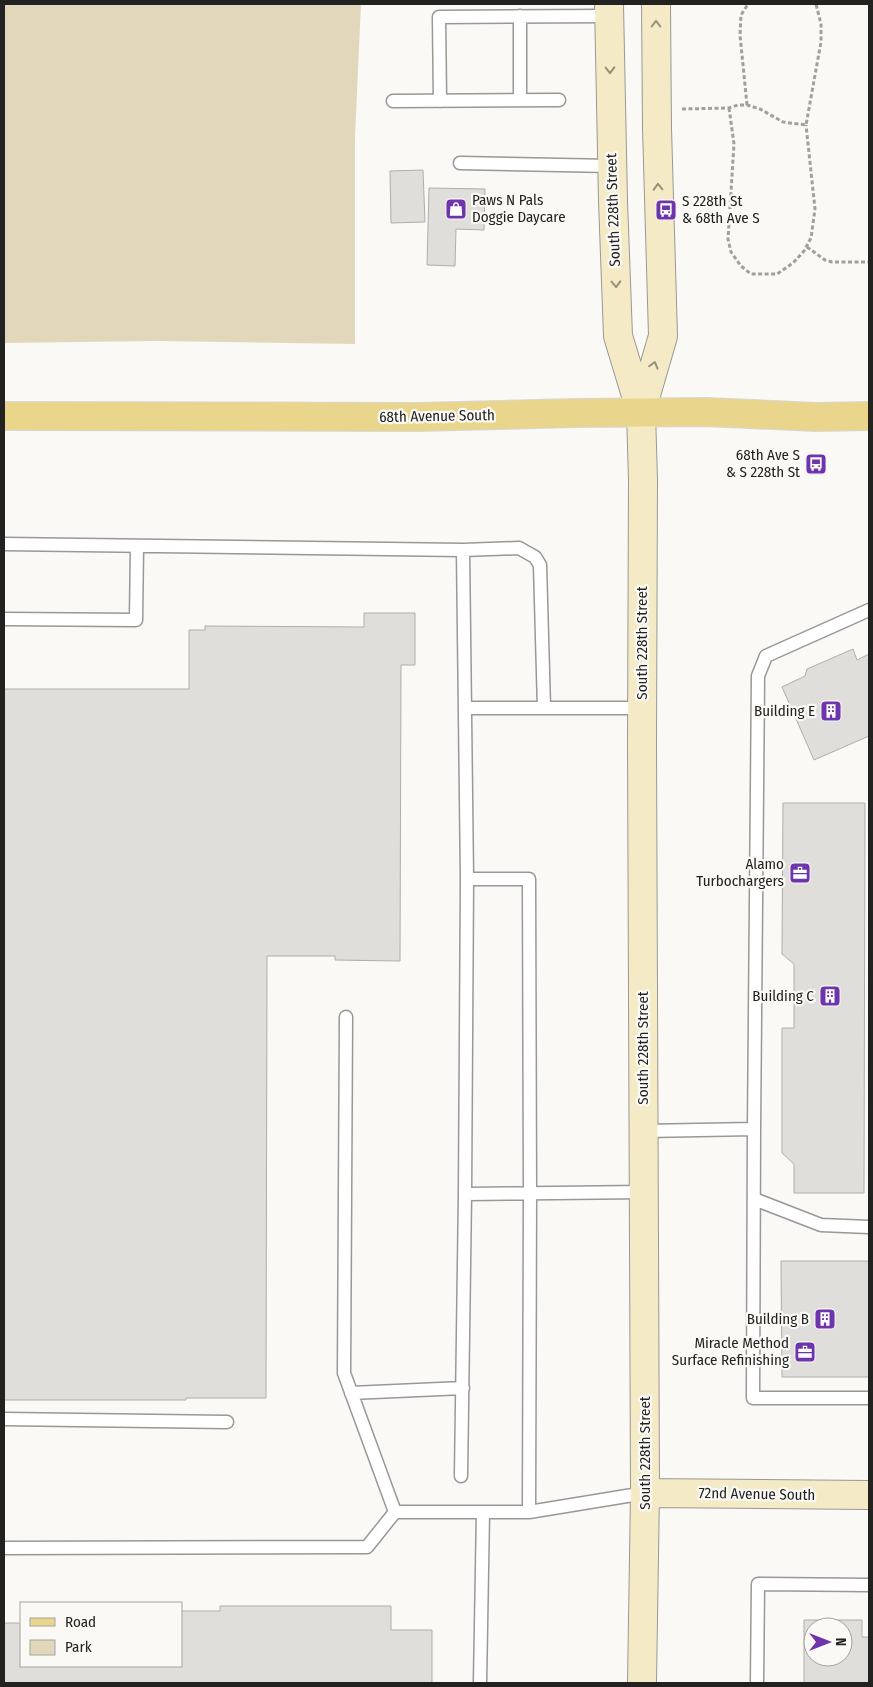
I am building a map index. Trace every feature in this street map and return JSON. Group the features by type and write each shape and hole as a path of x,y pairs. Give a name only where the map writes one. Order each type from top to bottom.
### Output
{"main road":[{"name":"South 228th Street","path":"641,412 663,336 656,4"},
{"name":"South 228th Street","path":"609,10 618,336 641,412 643,480 645,1493 642,1683"},
{"name":"68th Avenue South","path":"4,416 417,417 641,412 706,412 816,417 869,416"},
{"name":"72nd Avenue South","path":"645,1493 869,1495"}],"lane":[{"path":"440,101 439,17 520,16 609,10"},
{"path":"520,16 520,100"},
{"path":"393,102 559,100"},
{"path":"460,164 612,166"},
{"path":"4,544 464,550 519,548 535,557 540,565 544,708"},
{"path":"4,619 136,620 137,546"},
{"path":"461,1476 467,879 464,550"},
{"path":"869,610 766,656 758,676 753,1398 869,1398"},
{"path":"466,708 642,708"},
{"path":"467,879 529,879 529,1512"},
{"path":"346,1016 344,1373 394,1512"},
{"path":"644,1131 754,1130"},
{"path":"465,1194 644,1192"},
{"path":"754,1199 821,1225 869,1227"},
{"path":"351,1393 463,1388"},
{"path":"4,1419 227,1422"},
{"path":"394,1512 529,1512 645,1493"},
{"path":"4,1548 367,1547 394,1512"},
{"path":"480,1683 483,1512"},
{"path":"757,1683 758,1584 869,1585"}],"path":[{"path":"747,105 740,35 741,15 748,4"},
{"path":"728,108 734,144 728,221 728,239 731,252 741,266 751,274 777,274 793,263 811,238 815,208 806,125 821,42 821,24 816,4"},
{"path":"657,109 728,108 747,105 760,109 783,122 806,125"},
{"path":"806,247 825,260 832,262 869,262"}],"green space":[{"path":"4,4 361,4 355,137 355,344 157,341 4,343"}],"building":[{"path":"423,170 425,222 391,223 390,171"},
{"name":"Paws N Pals Doggie Daycare","path":"429,188 485,189 484,230 456,229 455,266 427,265"},
{"path":"364,613 415,613 415,665 401,665 400,961 335,960 335,956 267,956 266,1398 4,1400 4,689 189,689 189,630 205,630 205,626 364,627"},
{"name":"Building E","path":"853,649 857,660 869,654 869,736 814,760 782,687 805,676 807,669"},
{"name":"Building C","path":"783,803 865,803 864,1193 794,1193 794,1164 782,1153 782,1028 794,1028 794,964 782,954"},
{"name":"Building B","path":"781,1261 869,1261 869,1377 782,1377"},
{"path":"220,1606 391,1606 391,1630 432,1630 432,1683 4,1683 4,1623 20,1623 20,1667 182,1667 182,1611 220,1611"},
{"path":"853,1620 862,1620 862,1637 869,1637 869,1683 804,1683 804,1667 853,1667"}],"place":[{"name":"Paws N Pals Doggie Daycare","path":"456,209"},
{"name":"S 228th St & 68th Ave S","path":"666,210"},
{"name":"68th Ave S & S 228th St","path":"816,464"},
{"name":"Building E","path":"831,711"},
{"name":"Alamo Turbochargers","path":"800,873"},
{"name":"Building C","path":"830,996"},
{"name":"Building B","path":"825,1319"},
{"name":"Miracle Method Surface Refinishing","path":"805,1352"}]}
